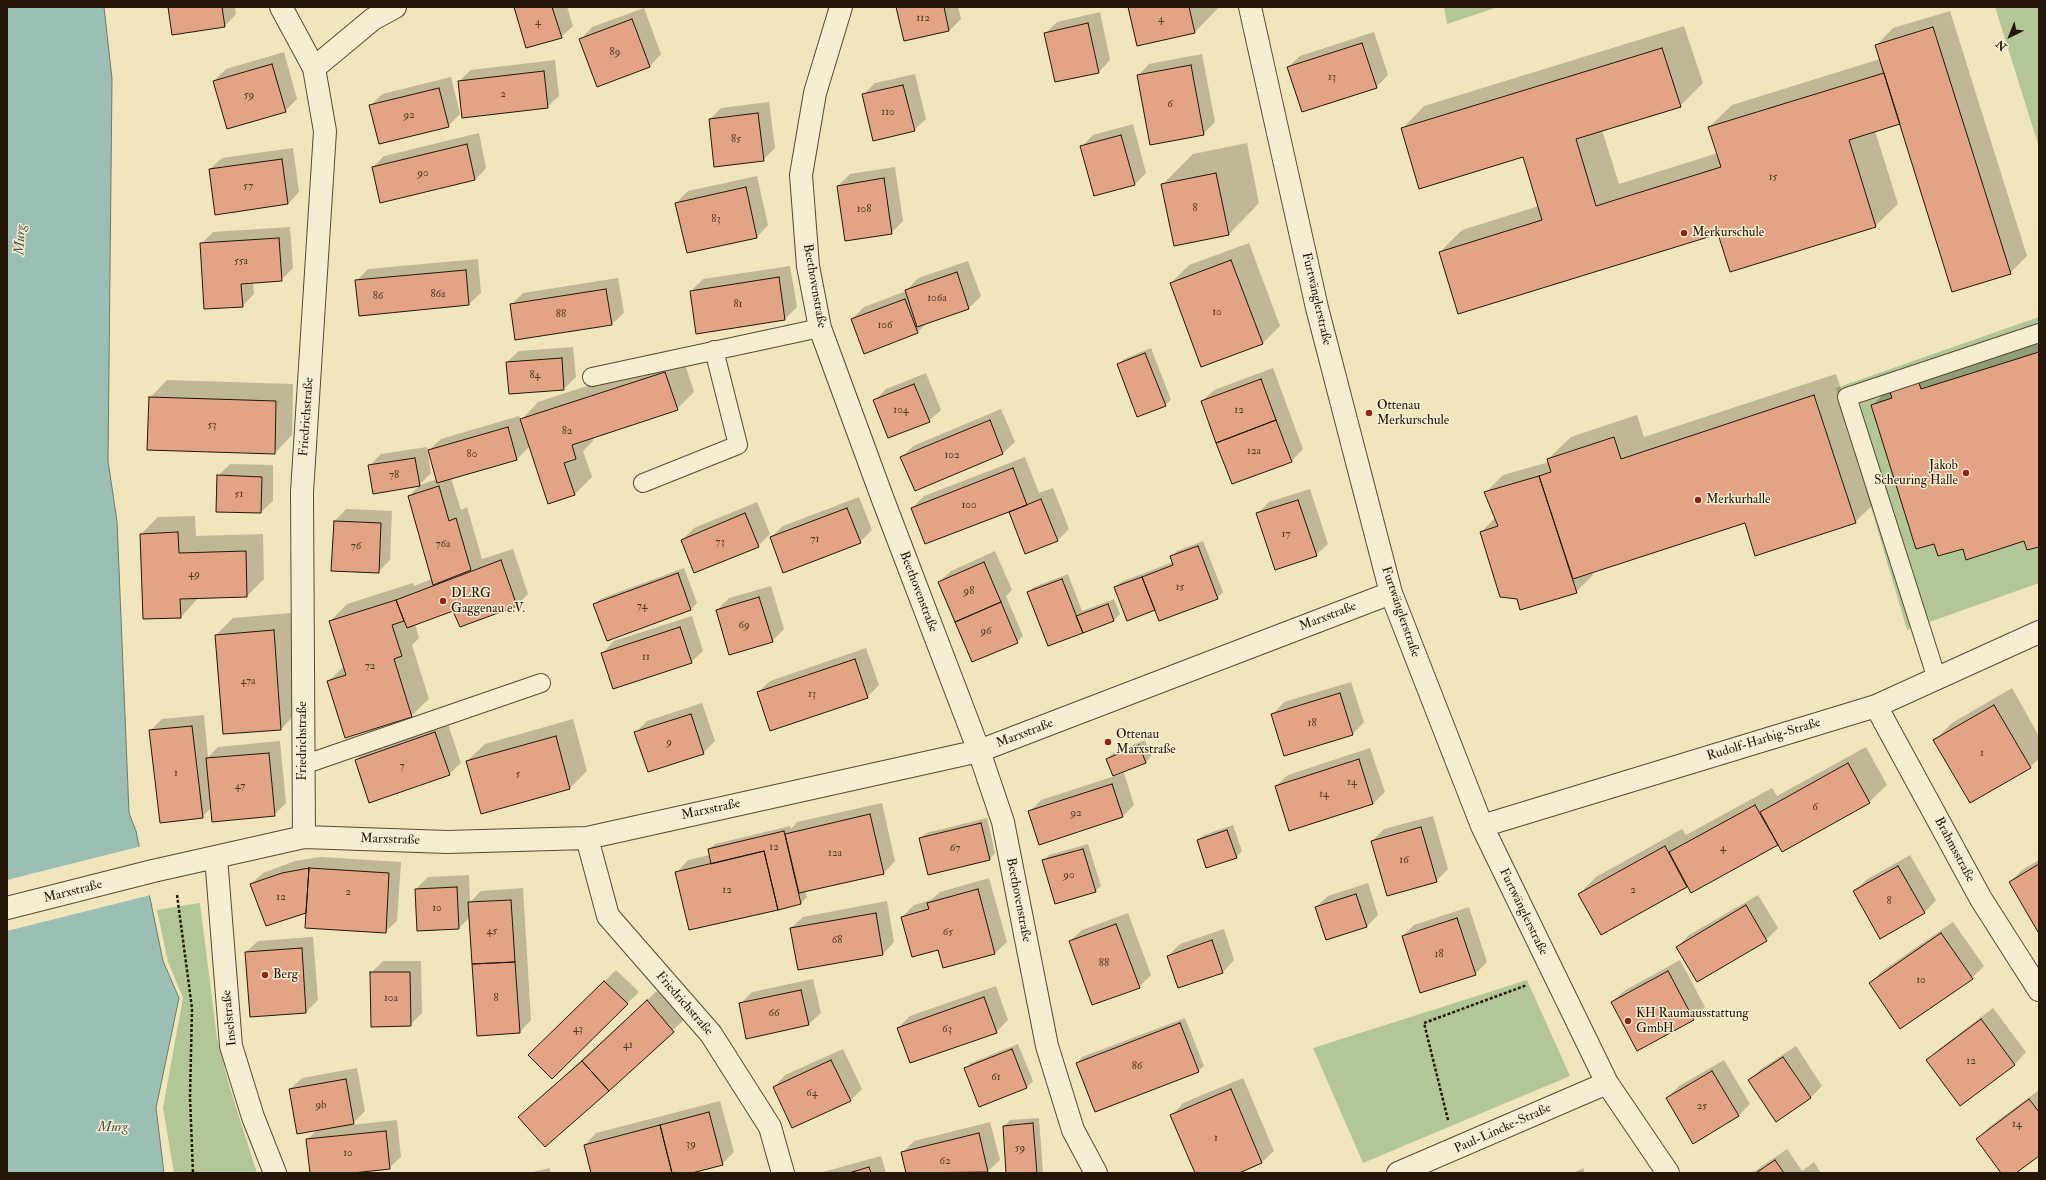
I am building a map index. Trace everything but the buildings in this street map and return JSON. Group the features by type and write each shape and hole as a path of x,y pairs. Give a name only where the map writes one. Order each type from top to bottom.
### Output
{"street":[{"name":"Friedrichstraße","path":"281,7 314,68 325,130 302,492 304,837"},
{"path":"314,68 373,19 395,7"},
{"name":"Beethovenstraße","path":"841,7 815,93 801,175 808,266 820,328 979,751 1003,822 1047,1046 1073,1130 1096,1173"},
{"name":"Furtwänglerstraße","path":"1250,7 1317,308 1391,593 1482,826 1606,1082 1668,1173"},
{"name":"Marxstraße","path":"7,908 153,871 304,837 447,842 587,838 979,751 1391,593"},
{"name":"Rudolf-Harbig-Straße","path":"1482,826 1876,706 2039,632"},
{"name":"Brahmsstraße","path":"1876,706 1981,899 2039,990"},
{"name":"Friedrichstraße","path":"587,838 608,916 711,1034 770,1127 783,1173"},
{"name":"Inselstraße","path":"216,857 231,1046 253,1117 275,1173"},
{"name":"Paul-Lincke-Straße","path":"1398,1173 1434,1167 1457,1149 1606,1082"}],"lane":[{"path":"592,377 820,328"},
{"path":"1937,679 1847,397 2039,332"},
{"path":"643,483 738,445 714,350"},
{"path":"303,765 541,683"}],"path":[{"path":"180,913 192,1008 190,1097 193,1173"},
{"path":"1457,1149 1424,1023 1553,974"}],"green space":[{"path":"1444,7 1498,7 1447,24"},
{"path":"1995,7 2039,7 2039,147"},
{"path":"2039,317 2039,583 1907,630 1836,388"},
{"path":"200,903 217,1038 229,1085 257,1173 174,1173 163,1108 183,998 168,962 157,910"},
{"path":"1527,980 1570,1076 1363,1163 1313,1048"}],"water":[{"name":"Murg","path":"7,7 104,7 112,79 108,461 117,521 129,813 136,831 163,961 179,998 156,1108 164,1173 7,1173"}],"pier":[{"path":"142,846 151,895 7,931 7,880"}],"place":[{"name":"Merkurschule","path":"1684,233"},
{"name":"Ottenau Merkurschule","path":"1369,413"},
{"name":"Jakob Scheuring Halle","path":"1966,473"},
{"name":"Merkurhalle","path":"1698,500"},
{"name":"DLRG Gaggenau e.V.","path":"443,601"},
{"name":"Ottenau Marxstraße","path":"1108,742"},
{"name":"Berg","path":"265,975"},
{"name":"KH Raumausstattung GmbH","path":"1628,1021"}]}
